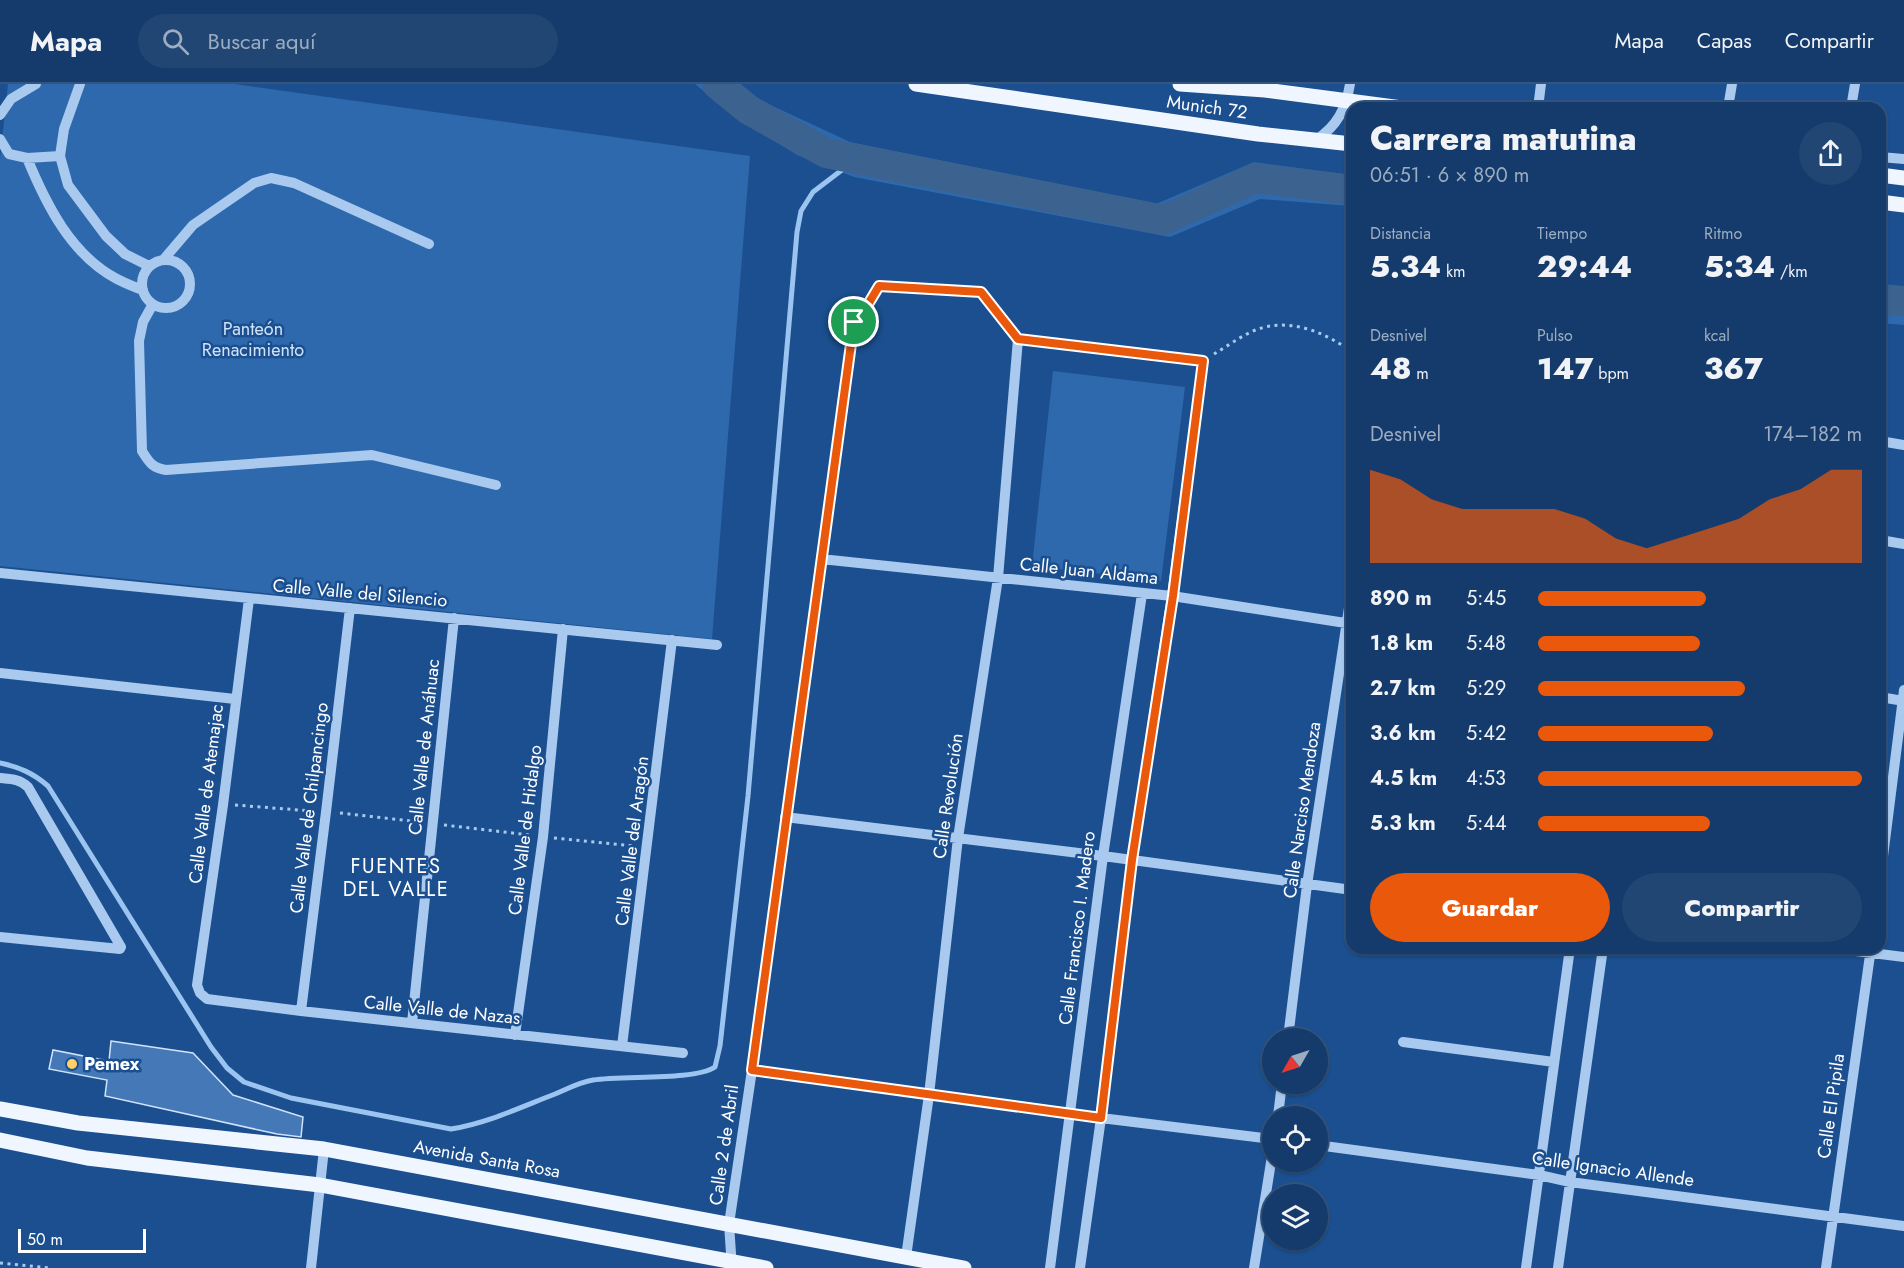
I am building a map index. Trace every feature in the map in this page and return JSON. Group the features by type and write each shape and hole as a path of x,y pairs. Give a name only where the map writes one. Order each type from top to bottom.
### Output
{"main road":[{"name":"Munich 72","path":"916,84 1258,134 1346,143"},
{"name":"Munich 72","path":"1180,84 1265,87 1361,102"},
{"path":"1886,176 1904,178"},
{"path":"1886,203 1904,205"},
{"name":"Avenida Santa Rosa","path":"0,1108 78,1123 324,1149 964,1268"},
{"path":"0,1140 87,1158 320,1185 732,1265 766,1268"}],"street":[{"path":"0,115 11,99 36,84"},
{"path":"81,84 64,129 60,156 68,185 106,236 125,254 149,266"},
{"path":"1347,100 1350,84"},
{"path":"1539,102 1541,84"},
{"path":"1729,102 1732,84"},
{"path":"1852,102 1855,84"},
{"path":"1316,140 1334,126 1346,103"},
{"path":"0,140 9,154 27,158 60,156"},
{"path":"27,158 56,219 83,253 116,279 143,290"},
{"path":"1886,158 1904,159"},
{"path":"164,260 199,220 254,183 271,178 294,183 429,244"},
{"path":"164,260 172,260 180,264 190,278 191,286 184,301 169,308 160,308 146,298 142,282 149,266 164,260"},
{"name":"Calle 2 de Abril","path":"732,1265 729,1224 854,322 861,316 879,286 981,292 1018,339"},
{"path":"153,304 143,322 139,341 142,451 148,462 155,468 166,470 372,455 496,485"},
{"path":"1018,339 1203,361 1173,596 1132,860 1101,1118 1080,1268"},
{"name":"Calle Revolución","path":"906,1257 929,1095 958,838 998,578 1018,339"},
{"path":"1886,442 1904,445"},
{"path":"1886,541 1904,544"},
{"name":"Calle Juan Aldama","path":"821,559 1173,596 1346,624"},
{"name":"Calle Valle del Silencio","path":"0,573 717,645"},
{"name":"Calle Francisco I. Madero","path":"1050,1268 1102,856 1142,594"},
{"name":"Calle Valle de Atemajac","path":"200,993 197,985 249,599"},
{"name":"Calle Valle de Chilpancingo","path":"300,1011 350,608"},
{"name":"Calle Valle de Anáhuac","path":"412,1023 454,618"},
{"name":"Calle Valle de Hidalgo","path":"515,1035 543,837 563,629"},
{"name":"Calle Valle del Aragón","path":"622,1046 672,640"},
{"name":"Calle Narciso Mendoza","path":"1289,1028 1307,885 1346,643"},
{"path":"0,673 235,699"},
{"path":"1886,697 1904,697 1886,834"},
{"path":"0,778 24,782 28,787 121,944 120,949 0,938"},
{"path":"785,817 1102,856 1346,889"},
{"path":"1886,953 1904,957"},
{"path":"1526,1268 1569,954"},
{"path":"1558,1268 1602,954"},
{"name":"Calle El Pipila","path":"1826,1268 1869,954"},
{"name":"Calle Valle de Nazas","path":"200,993 207,999 300,1011 683,1053"},
{"path":"1403,1042 1554,1062"},
{"path":"752,1070 1101,1118 1262,1137"},
{"name":"Calle Ignacio Allende","path":"1328,1146 1539,1175 1570,1182 1904,1226"},
{"path":"311,1268 324,1149"},
{"path":"1254,1268 1269,1172"}],"path":[{"path":"1203,361 1251,332 1271,325 1299,325 1346,349"},
{"path":"0,1263 50,1268"}],"green space":[{"name":"Panteón Renacimiento","path":"8,84 235,84 750,156 712,639 0,566 0,159"},
{"path":"695,84 738,84 751,96 850,142 1156,204 1254,162 1346,174 1346,206 1260,199 1170,237 854,177 797,155 730,113"},
{"path":"1886,286 1904,287 1904,325 1886,324"},
{"path":"1053,371 1185,387 1161,581 1032,566"}],"building":[{"path":"111,1041 193,1053 233,1095 303,1117 301,1137 277,1134 105,1096 107,1080 49,1069 53,1050 109,1061"}],"waterway":[{"path":"717,84 749,110 826,153 1164,220 1255,178 1346,189"},
{"path":"0,763 26,771 48,786 211,1047 227,1068 244,1082 291,1098 451,1129 491,1119 588,1081 691,1074 715,1067 720,1046 748,796 797,232 801,211 813,192 855,160"},
{"path":"1886,300 1904,301"}],"place":[{"name":"Pemex","path":"72,1064"}],"district":[{"name":"FUENTES DEL VALLE","path":"396,878"}],"route":[{"path":"879,286 981,292 1018,339 1203,361 1173,596 1132,860 1101,1118 752,1070 854,322 861,316 879,286"}]}
